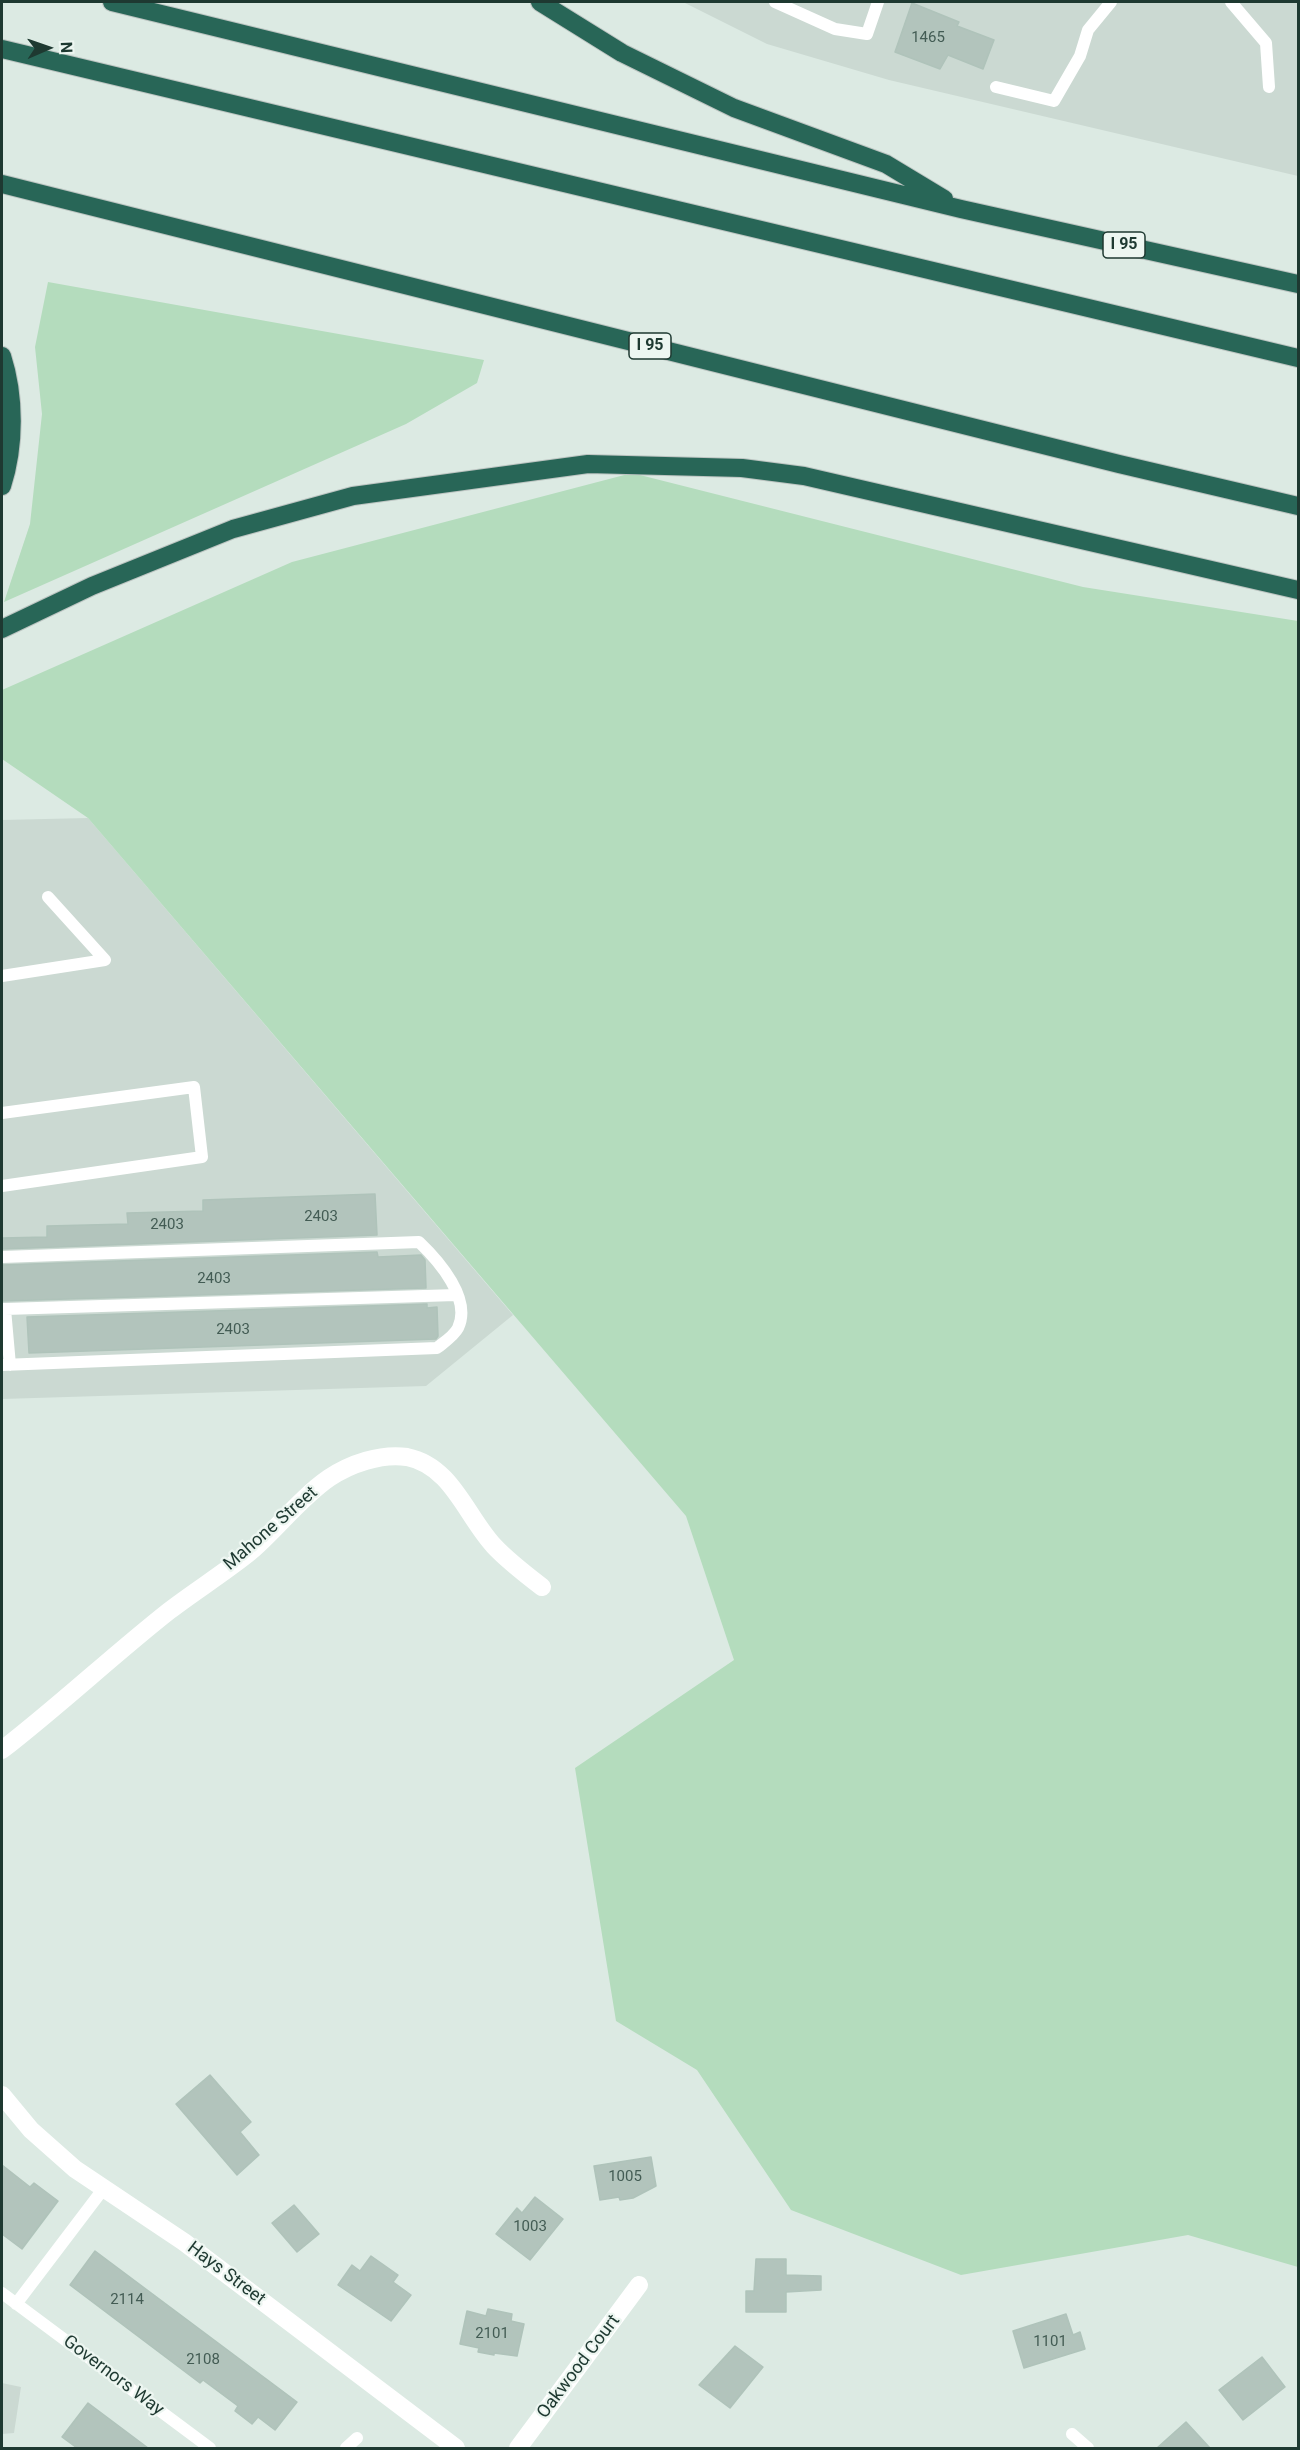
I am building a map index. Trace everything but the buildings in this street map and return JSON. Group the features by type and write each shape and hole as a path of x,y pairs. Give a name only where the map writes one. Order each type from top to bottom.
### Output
{"highway":[{"name":"I 95","path":"112,2 961,209 1299,284"},
{"path":"540,2 622,53 734,108 886,164 961,209"},
{"path":"2,49 1299,358"},
{"name":"I 95","path":"2,184 1119,464 1299,506"},
{"path":"2,356 11,413 11,449 2,486"},
{"path":"2,629 92,586 233,529 353,496 588,464 742,468 804,476 1299,590"}],"street":[{"name":"Mahone Street","path":"2,1750 59,1706 168,1612 250,1552 328,1478 354,1464 382,1458 407,1457 426,1465 444,1478 458,1494 494,1546 542,1587"},
{"name":"Hays Street","path":"2,2095 31,2130 75,2169 184,2242 456,2448"},
{"name":"Oakwood Court","path":"518,2448 639,2285"}],"lane":[{"path":"775,2 835,29 867,34 878,2"},
{"path":"996,87 1054,101 1080,56 1088,30 1111,2"},
{"path":"1231,2 1266,43 1269,87"},
{"path":"2,976 105,960 48,897"},
{"path":"2,1113 194,1087 202,1157 2,1186"},
{"path":"2,1257 419,1242 438,1259 462,1306 458,1329 437,1348 6,1365 3,1309 456,1295"},
{"path":"16,2304 104,2188"},
{"name":"Governors Way","path":"2,2293 210,2448"},
{"path":"1072,2434 1088,2448"},
{"path":"346,2448 357,2438"}],"shaded area":[{"path":"683,2 1298,2 1298,176 889,80 767,44"},
{"path":"88,818 513,1315 426,1386 2,1399 2,820"},
{"path":"2,2383 21,2387 14,2433 2,2434"}],"green space":[{"path":"48,282 484,360 477,383 406,424 4,602 30,524 42,414 35,347"},
{"path":"632,473 1083,587 1298,621 1298,2267 1188,2235 961,2275 791,2210 697,2070 616,2021 575,1768 734,1660 686,1516 88,818 2,759 2,690 292,562"}]}
